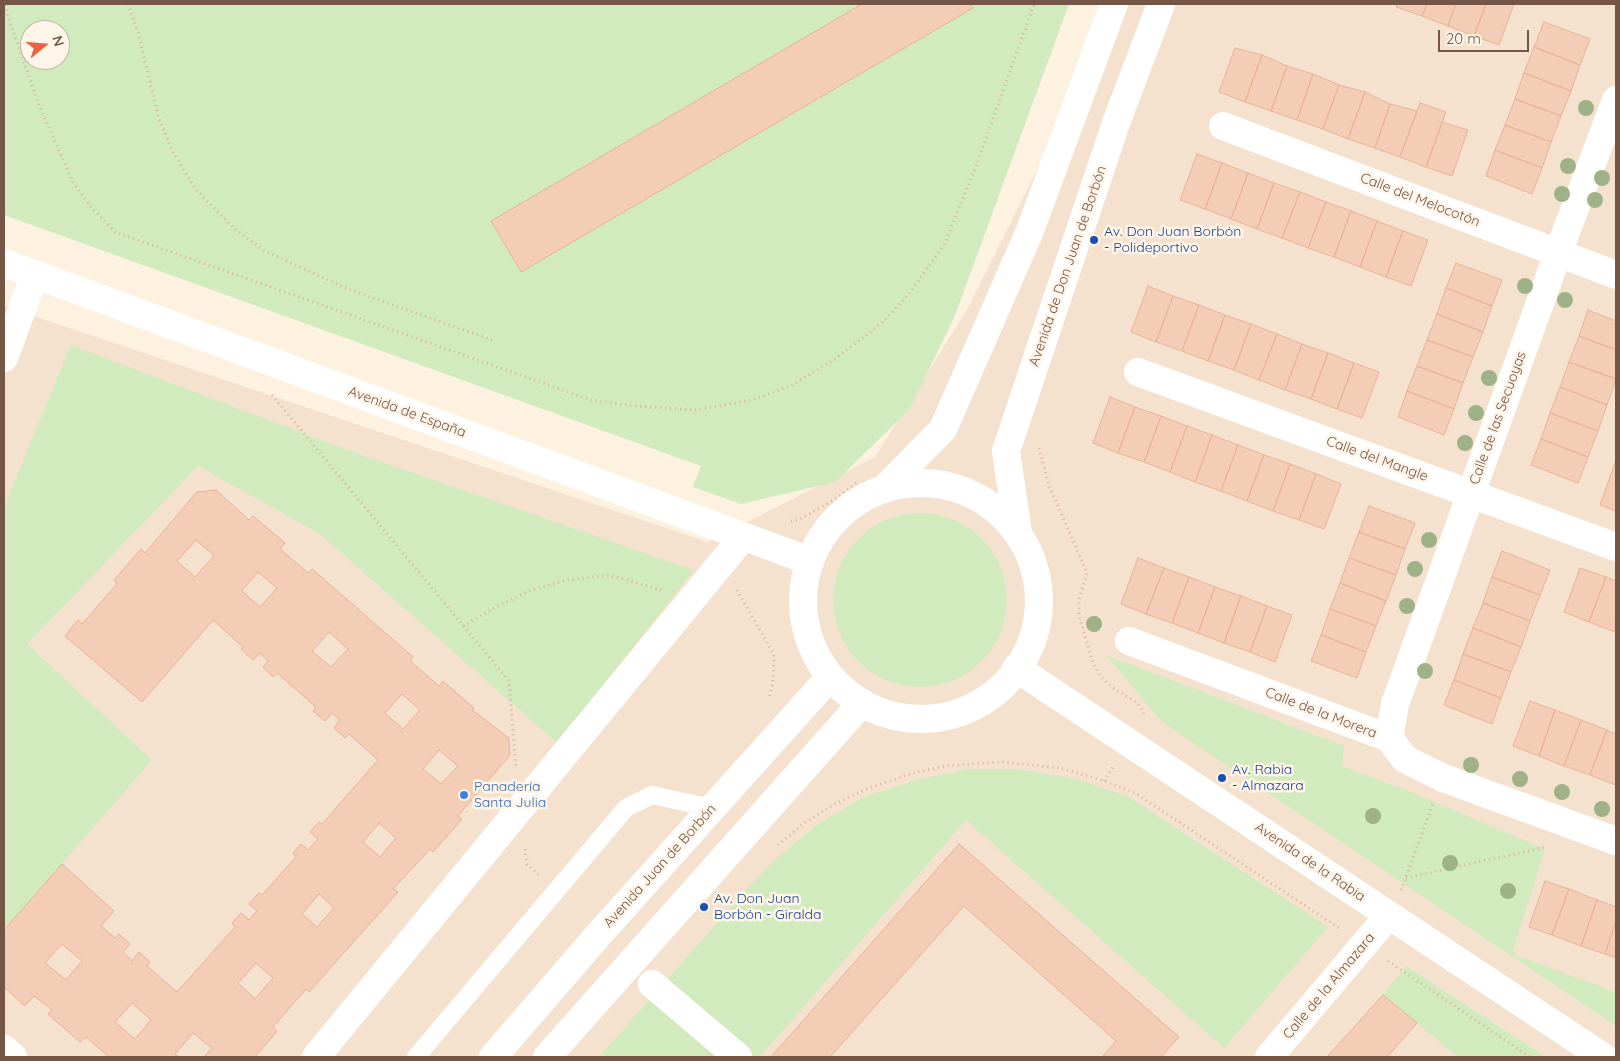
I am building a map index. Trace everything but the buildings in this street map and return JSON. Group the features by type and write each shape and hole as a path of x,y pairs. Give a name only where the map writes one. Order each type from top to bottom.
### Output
{"street":[{"path":"885,488 943,429 1029,233 1114,4"},
{"name":"Avenida de Don Juan de Borbón","path":"1018,533 1006,451 1116,123 1161,4"},
{"name":"Calle de las Secuoyas","path":"1388,738 1395,704 1558,253 1616,100"},
{"name":"Calle del Melocotón","path":"1223,126 1616,275"},
{"name":"Avenida de España","path":"4,263 810,561"},
{"path":"4,358 35,274"},
{"name":"Calle del Mangle","path":"1138,372 1616,547"},
{"path":"926,482 953,487 991,504 1018,533 1036,570 1037,630 1008,682 977,706 921,720 886,715 861,704 830,676 812,646 805,623 804,586 810,561 832,523 861,498 885,488 926,482"},
{"path":"316,1057 743,537"},
{"name":"Calle de la Morera","path":"1129,641 1388,738 1405,759 1443,778 1616,841"},
{"name":"Avenida de la Rabia","path":"1016,668 1603,1057"},
{"name":"Avenida Juan de Borbón","path":"493,1057 830,676"},
{"path":"547,1057 861,704"},
{"name":"Calle de la Almazara","path":"1269,1057 1390,915"},
{"path":"652,984 738,1057"},
{"path":"4,1049 13,1057"}],"lane":[{"path":"416,1057 626,808 652,795 712,808"}],"path":[{"path":"128,4 138,32 159,119 173,152 196,190 236,230 266,251 348,289 492,340"},
{"path":"4,5 39,105 73,182 91,207 115,232 591,400 635,406 695,410 752,400 792,385 834,359 883,322 909,294 944,245 975,169 1034,4"},
{"path":"270,393 509,681 519,810 527,864 556,892"},
{"path":"1039,440 1040,454 1049,485 1087,573 1079,600 1079,615 1093,663 1107,682 1137,703 1144,712 1104,781"},
{"path":"463,626 496,607 529,592 575,579 609,575 691,600"},
{"path":"774,850 803,824 836,803 869,788 910,774 944,766 1002,762 1060,768 1104,781 1135,793 1530,1057"},
{"path":"1390,915 1406,878 1443,778"},
{"path":"1406,878 1545,849 1556,819"}],"shaded area":[{"path":"1120,4 1616,4 1616,1057 4,1057 4,306 708,542 875,457 968,308"}],"green space":[{"path":"4,4 1069,4 954,318 909,410 835,482 741,504 693,487 701,466 4,215"},
{"path":"71,345 350,451 694,570 557,743 320,534 198,466 27,644 152,760 4,930 4,507"},
{"path":"929,513 953,519 969,527 982,538 993,551 1001,567 1006,583 1006,617 1001,633 993,649 982,662 969,673 945,684 929,687 911,687 895,684 871,673 847,649 834,617 833,591 836,575 847,551 871,527 903,514"},
{"path":"1106,655 1344,746 1342,766 1411,792 1545,849 1513,951 1518,956 1616,992 1616,1026 1162,722"},
{"path":"968,769 1016,769 1073,778 1127,796 1328,927 1224,1048 966,820 760,1057 599,1057 746,890 779,856 818,824 866,796 920,779"},
{"path":"1406,966 1546,1057 1458,1057 1383,995"}],"place":[{"name":"Av. Don Juan Borbón - Polideportivo","path":"1094,240"},
{"name":"Av. Rabia - Almazara","path":"1222,778"},
{"name":"Panadería Santa Julia","path":"464,795"},
{"name":"Av. Don Juan Borbón - Giralda","path":"704,907"}]}
